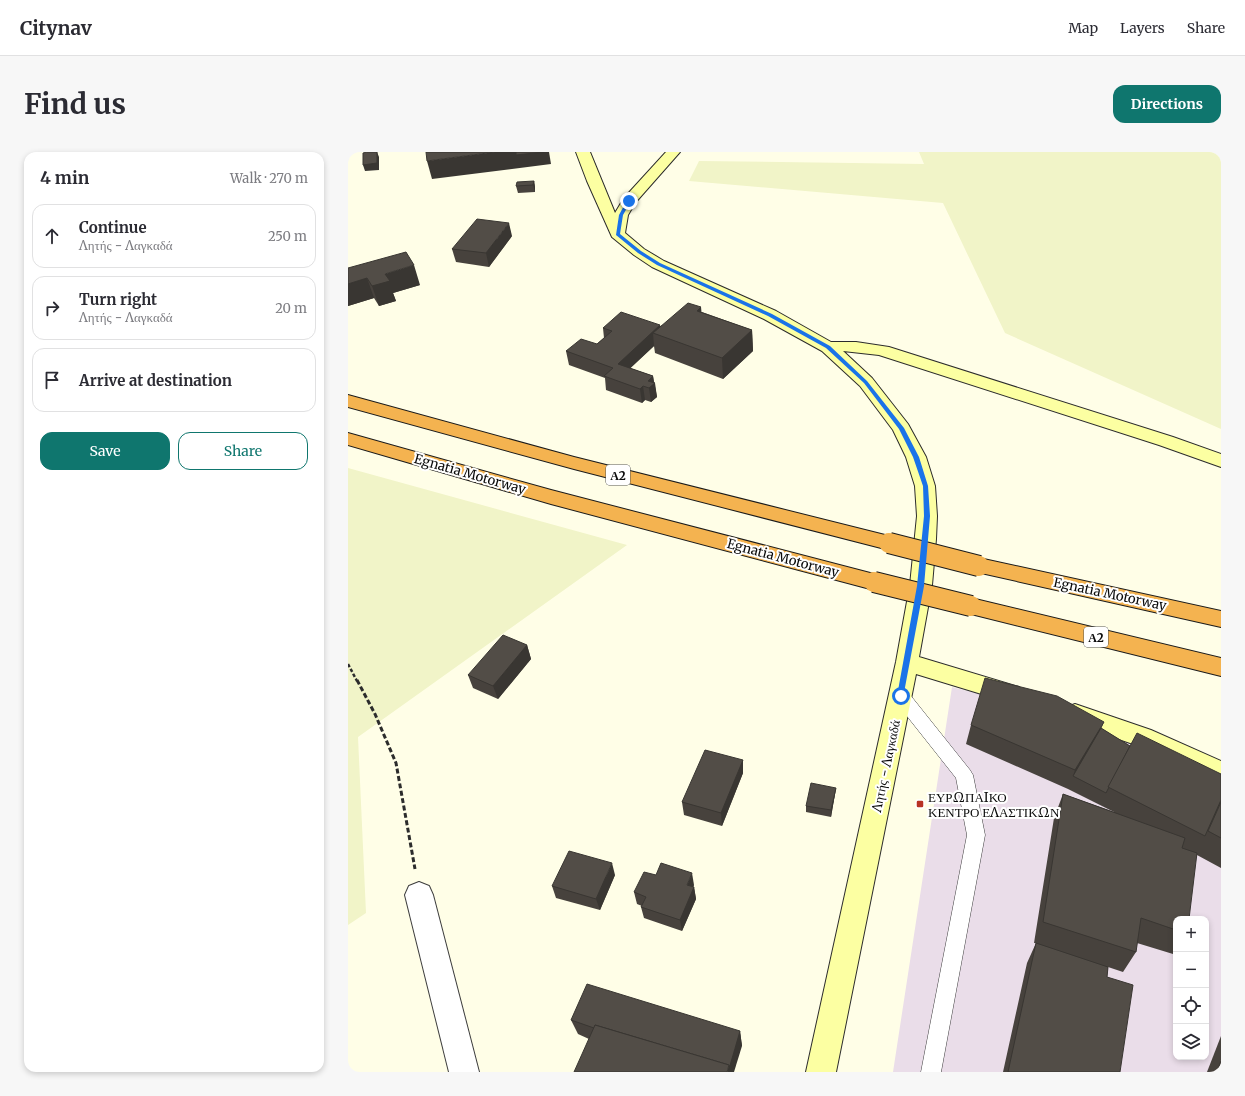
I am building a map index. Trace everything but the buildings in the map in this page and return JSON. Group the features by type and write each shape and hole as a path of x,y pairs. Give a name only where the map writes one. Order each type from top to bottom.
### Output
{"highway":[{"name":"Egnatia Motorway","path":"348,401 566,461 979,566 1221,619"},
{"name":"Egnatia Motorway","path":"348,439 551,497 874,582 1221,667"}],"main road":[{"name":"Λητής - Λαγκαδά","path":"583,152 617,234 639,252 658,264 770,315 828,347 866,382 901,428 916,457 926,486 926,539 920,586 901,696 822,1072"},
{"path":"617,234 621,215 629,201 673,152"},
{"path":"828,347 862,347 883,351 1166,441 1221,461"},
{"path":"907,662 1034,701"},
{"path":"1056,708 1142,737 1221,772"}],"street":[{"path":"419,895 464,1072"}],"lane":[{"path":"901,696 964,775 976,835 931,1072"}],"path":[{"path":"348,664 375,714 396,764 409,829 419,895"}],"shaded area":[{"path":"952,687 1100,724 1221,782 1221,1072 893,1072"}],"green space":[{"path":"919,152 1221,152 1221,429 1005,333 943,203 689,181 699,161 924,164"},
{"path":"348,468 627,545 358,737 366,913 348,925"}],"place":[{"name":"ΕΥΡΩΠΑIΚΟ ΚΕΝΤΡΟ ΕΛΑΣΤΙΚΩΝ","path":"920,804"}],"route":[{"path":"629,201 621,215 617,234 639,252 658,264 770,315 828,347 866,382 885,406 909,441 926,486 927,516 926,539 920,586 901,696"}]}
